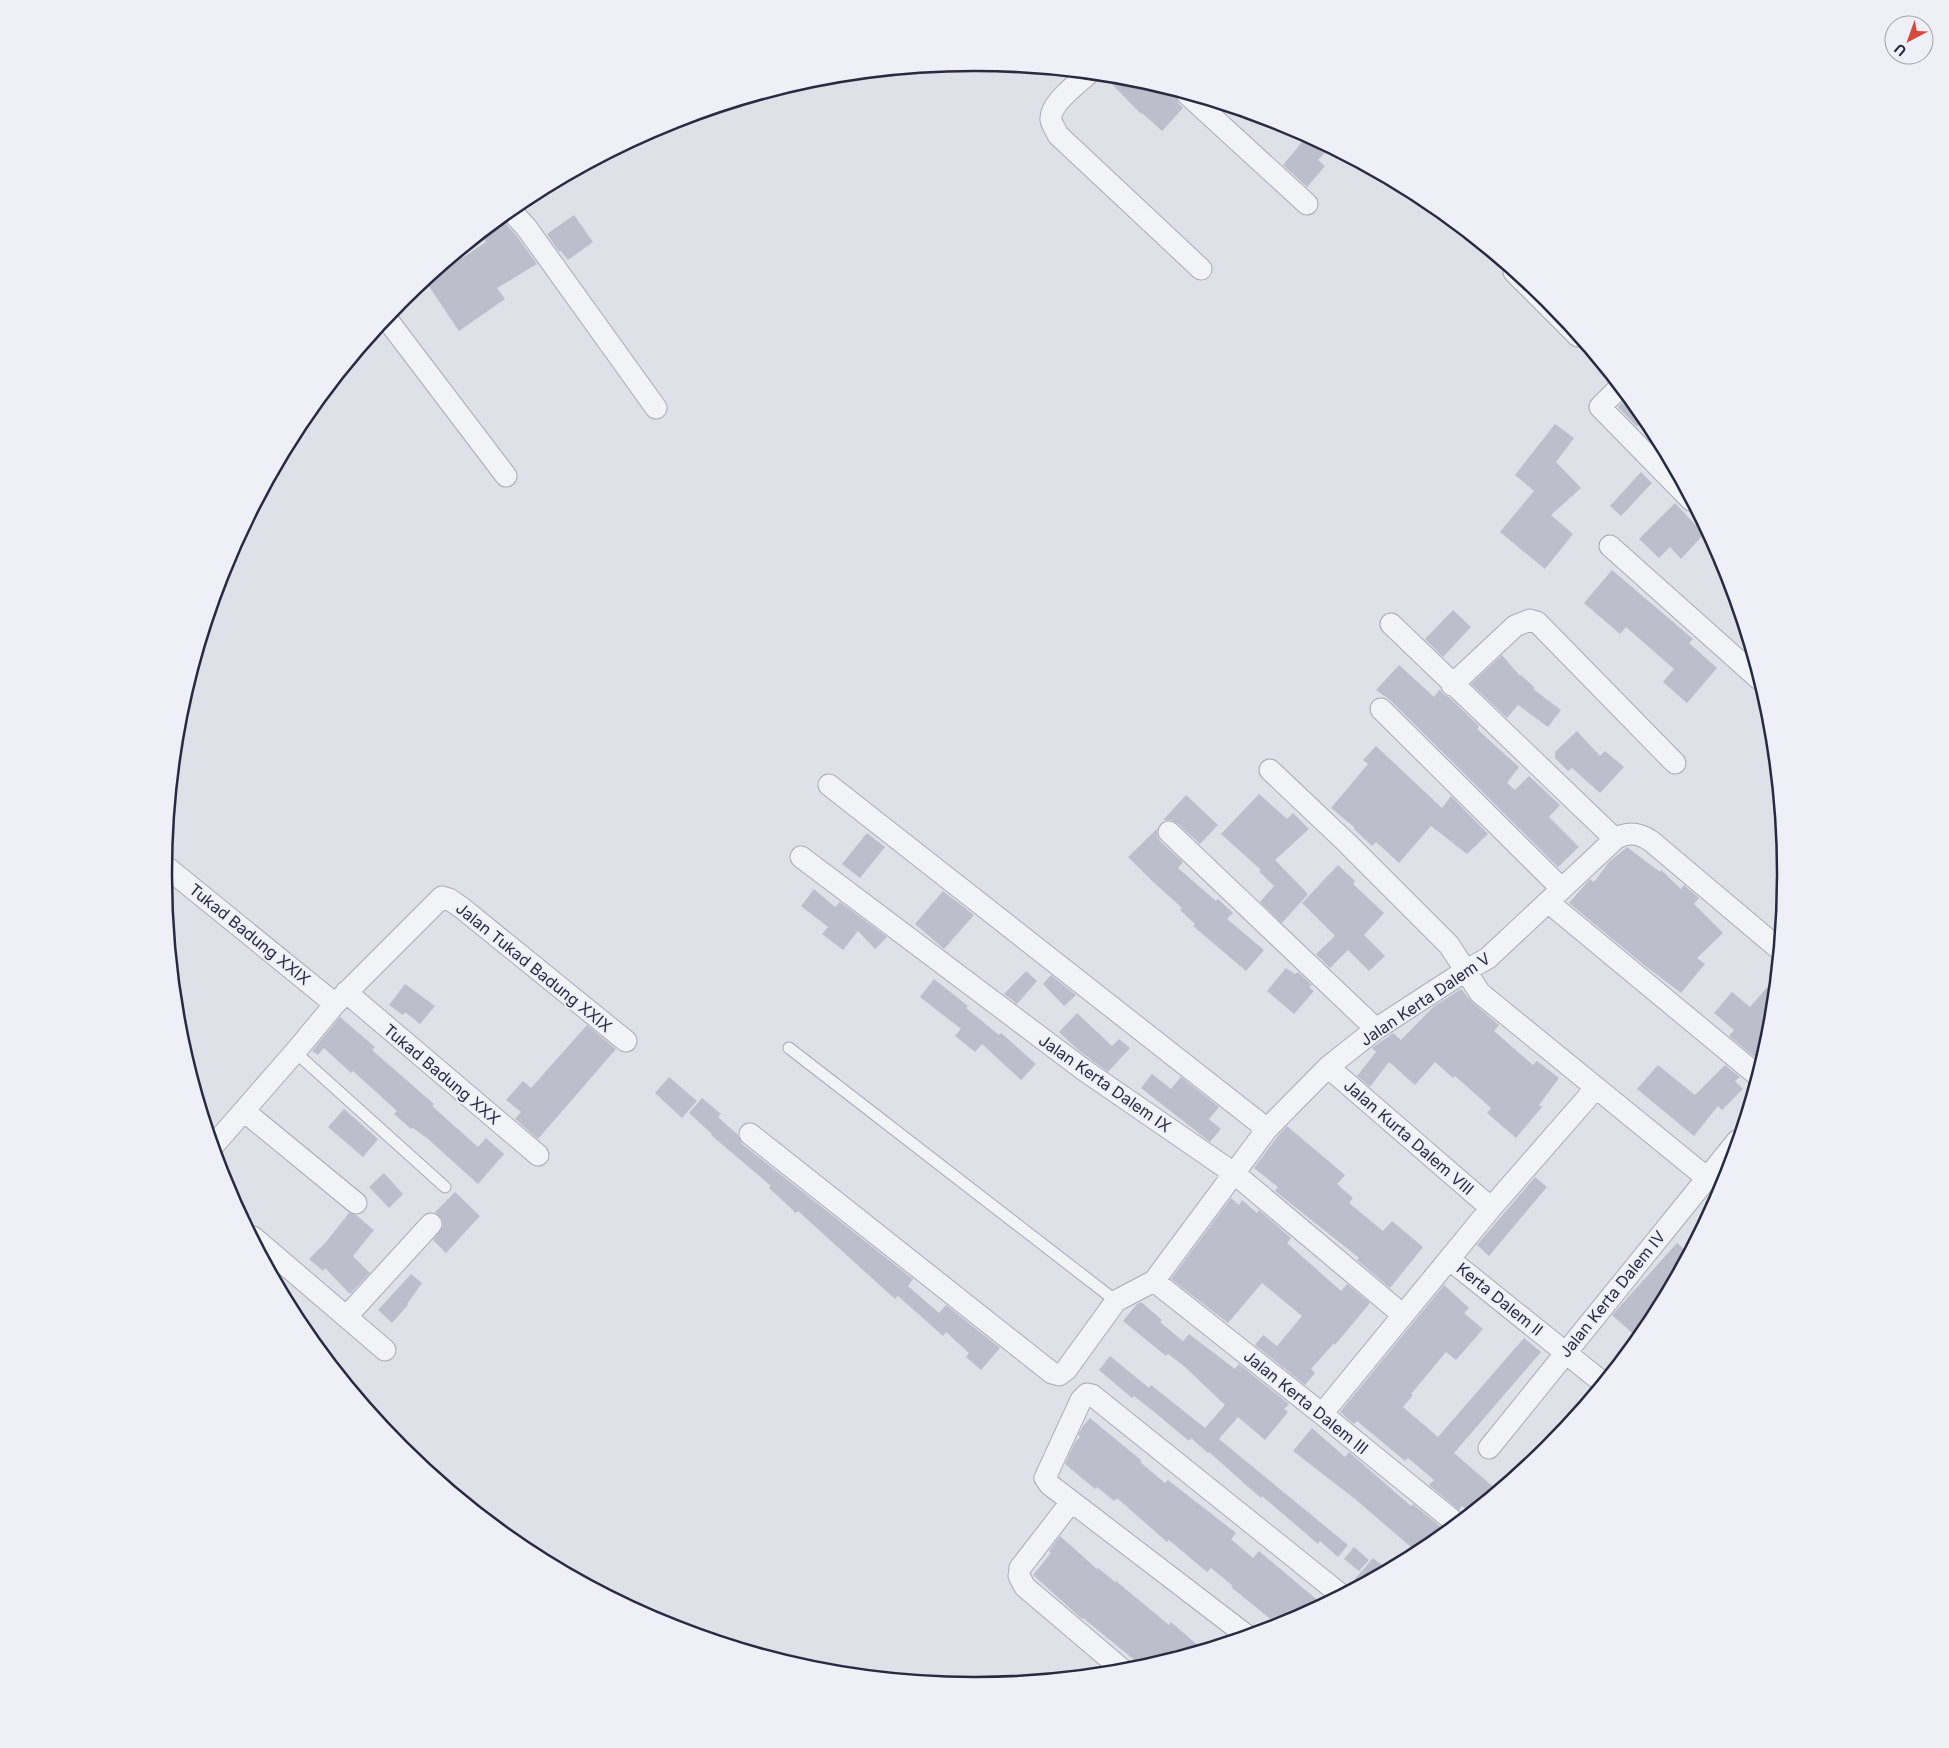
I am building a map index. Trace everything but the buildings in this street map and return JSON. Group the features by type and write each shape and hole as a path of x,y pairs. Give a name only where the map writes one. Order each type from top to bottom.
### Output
{"street":[{"path":"1083,79 1055,105 1051,112 1051,121 1058,135 1201,269"},
{"path":"1197,104 1307,204"},
{"path":"516,216 526,227 656,408"},
{"path":"390,324 506,476"},
{"path":"1616,391 1600,407 1675,483"},
{"path":"1610,546 1751,672"},
{"path":"1452,684 1515,626 1530,620 1537,622 1675,762"},
{"path":"1391,624 1452,684 1621,836 1640,835 1651,841 1774,945"},
{"path":"1381,709 1555,896 1753,1070"},
{"path":"1270,770 1347,843 1449,946 1480,993 1707,1178"},
{"path":"829,785 1267,1129"},
{"path":"1168,832 1376,1029"},
{"name":"Jalan Kerta Dalem V","path":"750,1134 1052,1373 1059,1375 1066,1370 1116,1301 1154,1281 1267,1129 1328,1067 1376,1029 1488,958 1621,836"},
{"name":"Jalan Kerta Dalem IX","path":"801,857 1084,1070 1235,1174 1404,1314"},
{"name":"Tukad Badung XXIX","path":"172,871 341,998"},
{"name":"Jalan Tukad Badung XXIX","path":"341,998 444,896 462,908 626,1041"},
{"path":"217,1141 341,998"},
{"name":"Tukad Badung XXX","path":"341,998 538,1155"},
{"name":"Jalan Kurta Dalem VIII","path":"1328,1067 1490,1208"},
{"path":"1322,1414 1490,1208 1595,1088"},
{"path":"244,1111 356,1204"},
{"name":"Jalan Kerta Dalem IV","path":"1489,1448 1570,1355 1726,1154"},
{"path":"347,1316 431,1224"},
{"path":"264,1246 385,1350"},
{"name":"Kerta Dalem II","path":"1449,1259 1598,1379"},
{"name":"Jalan Kerta Dalem III","path":"1154,1281 1451,1519"},
{"path":"1240,1631 1050,1485 1045,1478 1080,1400 1089,1394 1336,1591"},
{"path":"1072,1502 1020,1568 1019,1576 1025,1588 1115,1664"}],"lane":[{"path":"789,1048 1116,1301"},
{"path":"295,1052 445,1187"}]}
